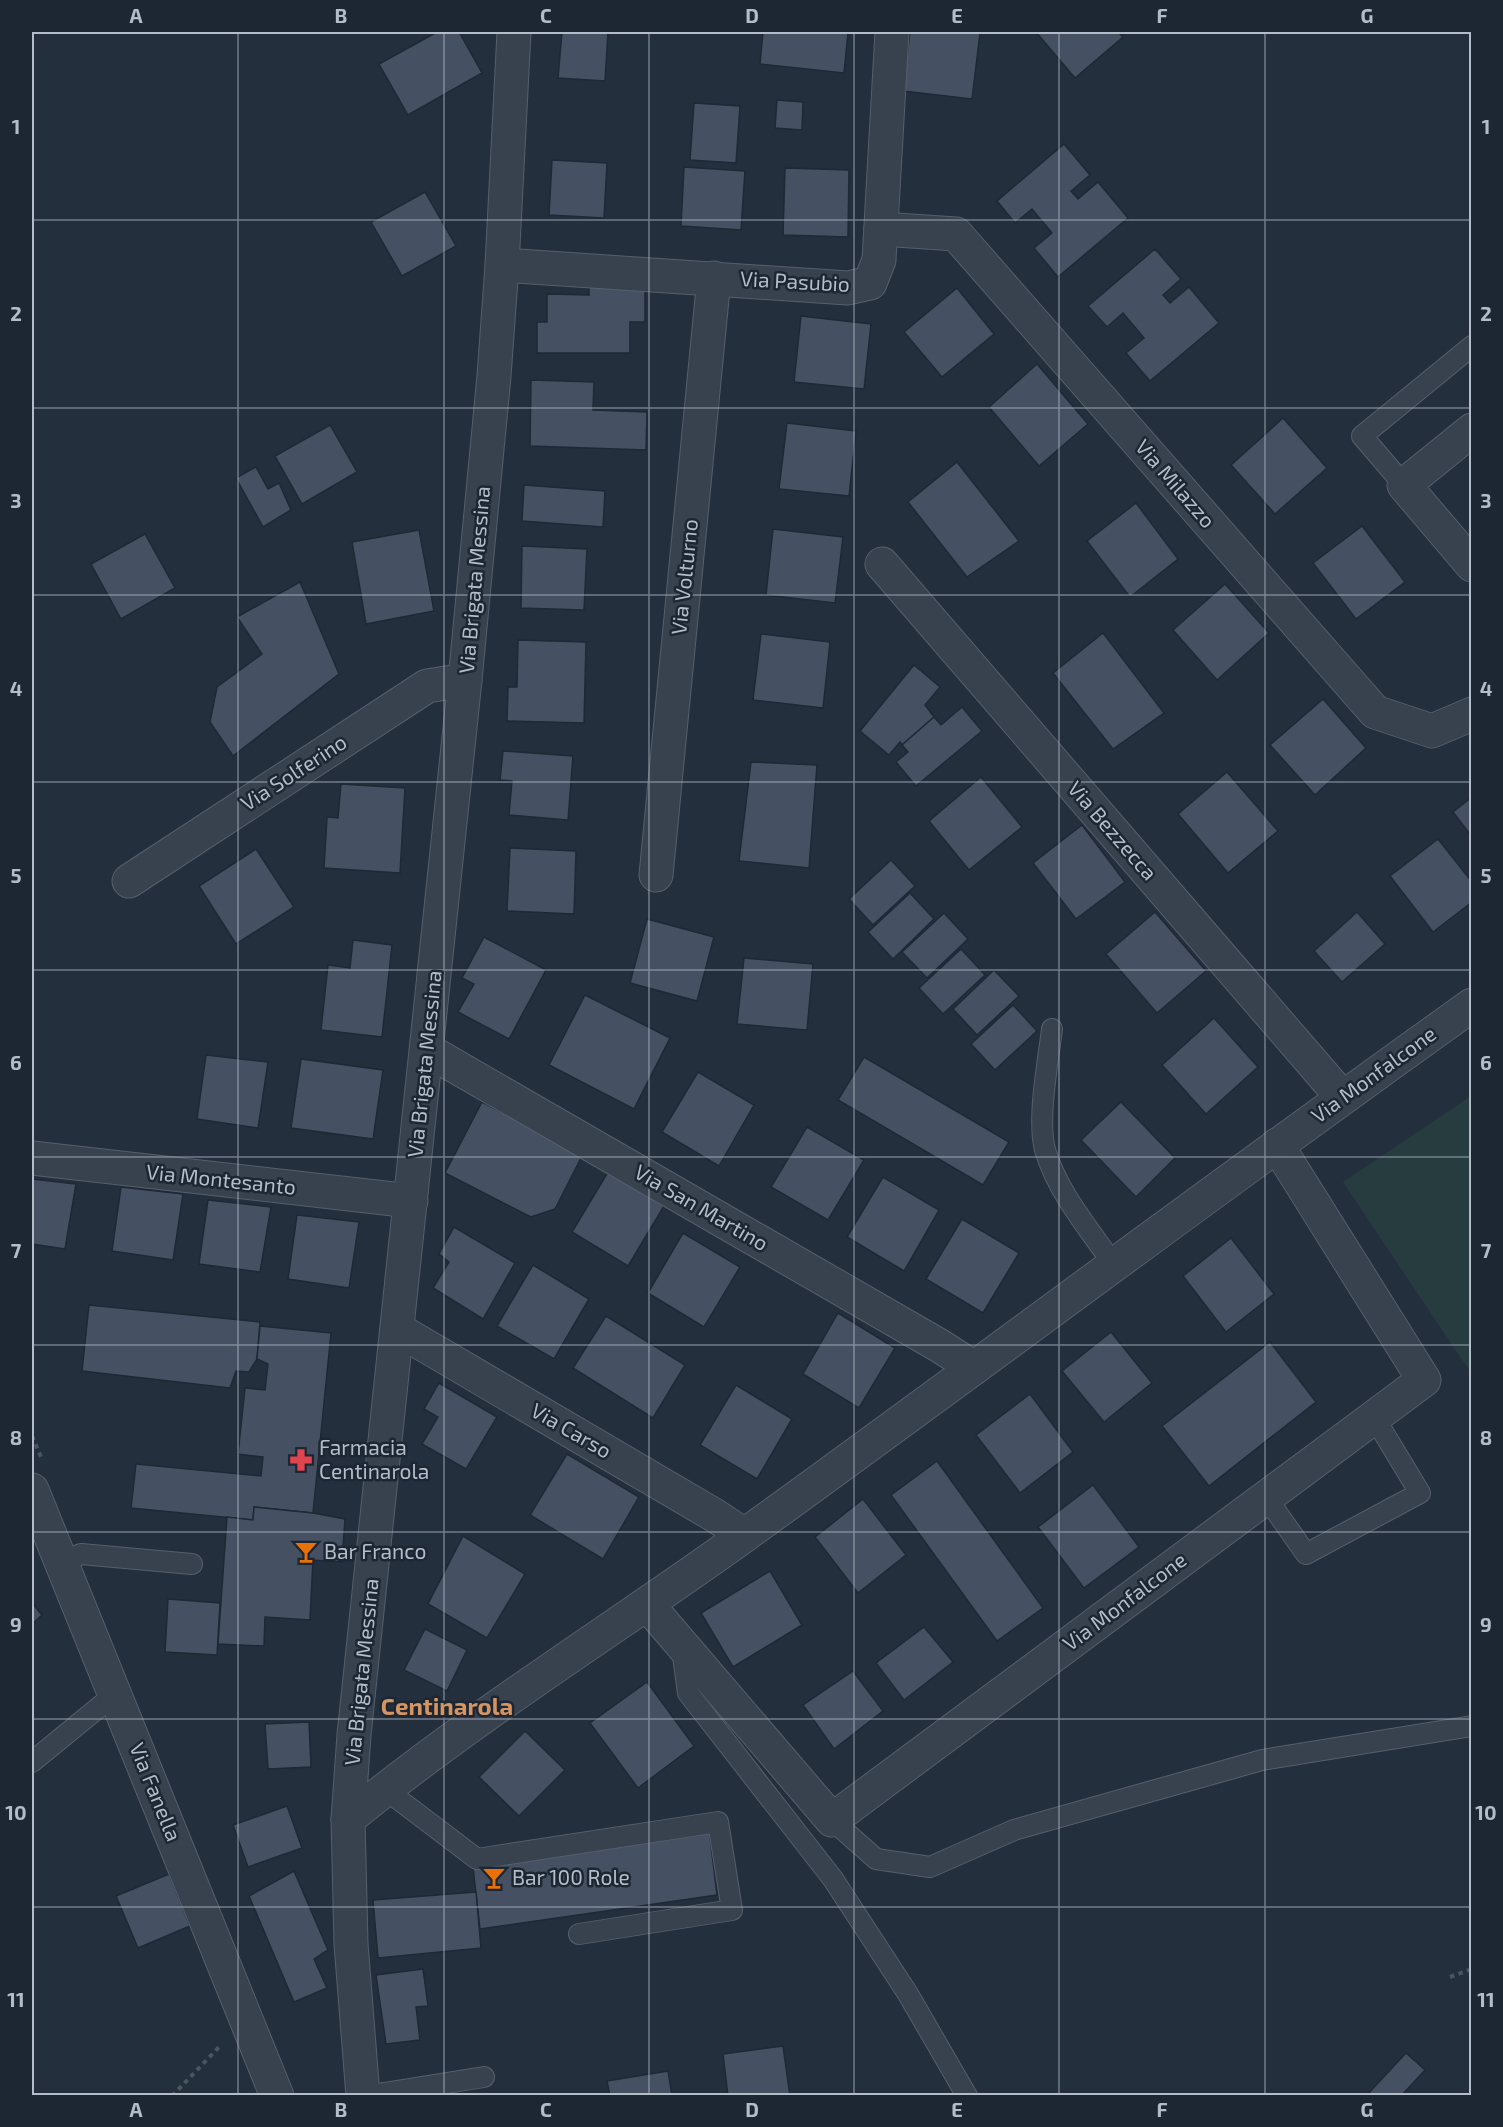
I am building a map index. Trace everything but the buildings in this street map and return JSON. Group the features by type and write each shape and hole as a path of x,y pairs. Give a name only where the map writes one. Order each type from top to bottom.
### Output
{"street":[{"name":"Via Brigata Messina","path":"364,2096 351,1944 348,1819 354,1735 427,1050 494,376 514,32"},
{"name":"Via Pasubio","path":"502,265 848,288 870,283 879,260 892,32"},
{"name":"Via Milazzo","path":"881,229 956,234 1375,712 1432,731 1472,714"},
{"name":"Via Volturno","path":"656,875 714,278"},
{"path":"1472,430 1404,485 1472,565"},
{"name":"Via Bezzecca","path":"882,564 1342,1097"},
{"name":"Via Solferino","path":"129,881 427,686 465,680"},
{"name":"Via Monfalcone","path":"348,1819 468,1728 647,1605 1342,1097 1472,1005"},
{"name":"Via San Martino","path":"427,1050 940,1346 974,1368"},
{"name":"Via Monfalcone","path":"832,1820 1424,1380 1277,1145"},
{"name":"Via Montesanto","path":"32,1158 411,1201"},
{"name":"Via Carso","path":"397,1329 714,1515 744,1535"},
{"name":"Via Fanella","path":"32,1490 276,2096"},
{"path":"647,1605 832,1820"}],"lane":[{"path":"1404,485 1362,436 1472,345"},
{"path":"1052,1029 1042,1120 1045,1149 1066,1198 1114,1264"},
{"path":"1266,1497 1306,1554 1420,1493 1374,1417"},
{"path":"62,1562 81,1554 192,1564"},
{"path":"681,1643 688,1692 833,1880 908,1994 967,2096"},
{"path":"32,1762 115,1694"},
{"path":"832,1820 876,1859 930,1867 1014,1830 1262,1760 1472,1726"},
{"path":"386,1790 477,1859 718,1822 732,1910 579,1934"},
{"path":"364,2096 484,2077"}],"path":[{"path":"1450,1977 1472,1969"},
{"path":"172,2096 222,2044 251,2031"}],"green space":[{"path":"1471,1096 1471,1373 1343,1182"}],"place":[{"name":"Farmacia Centinarola","path":"301,1460"},
{"name":"Bar Franco","path":"306,1552"},
{"name":"Bar 100 Role","path":"494,1878"}],"district":[{"name":"Centinarola","path":"447,1707"}]}
